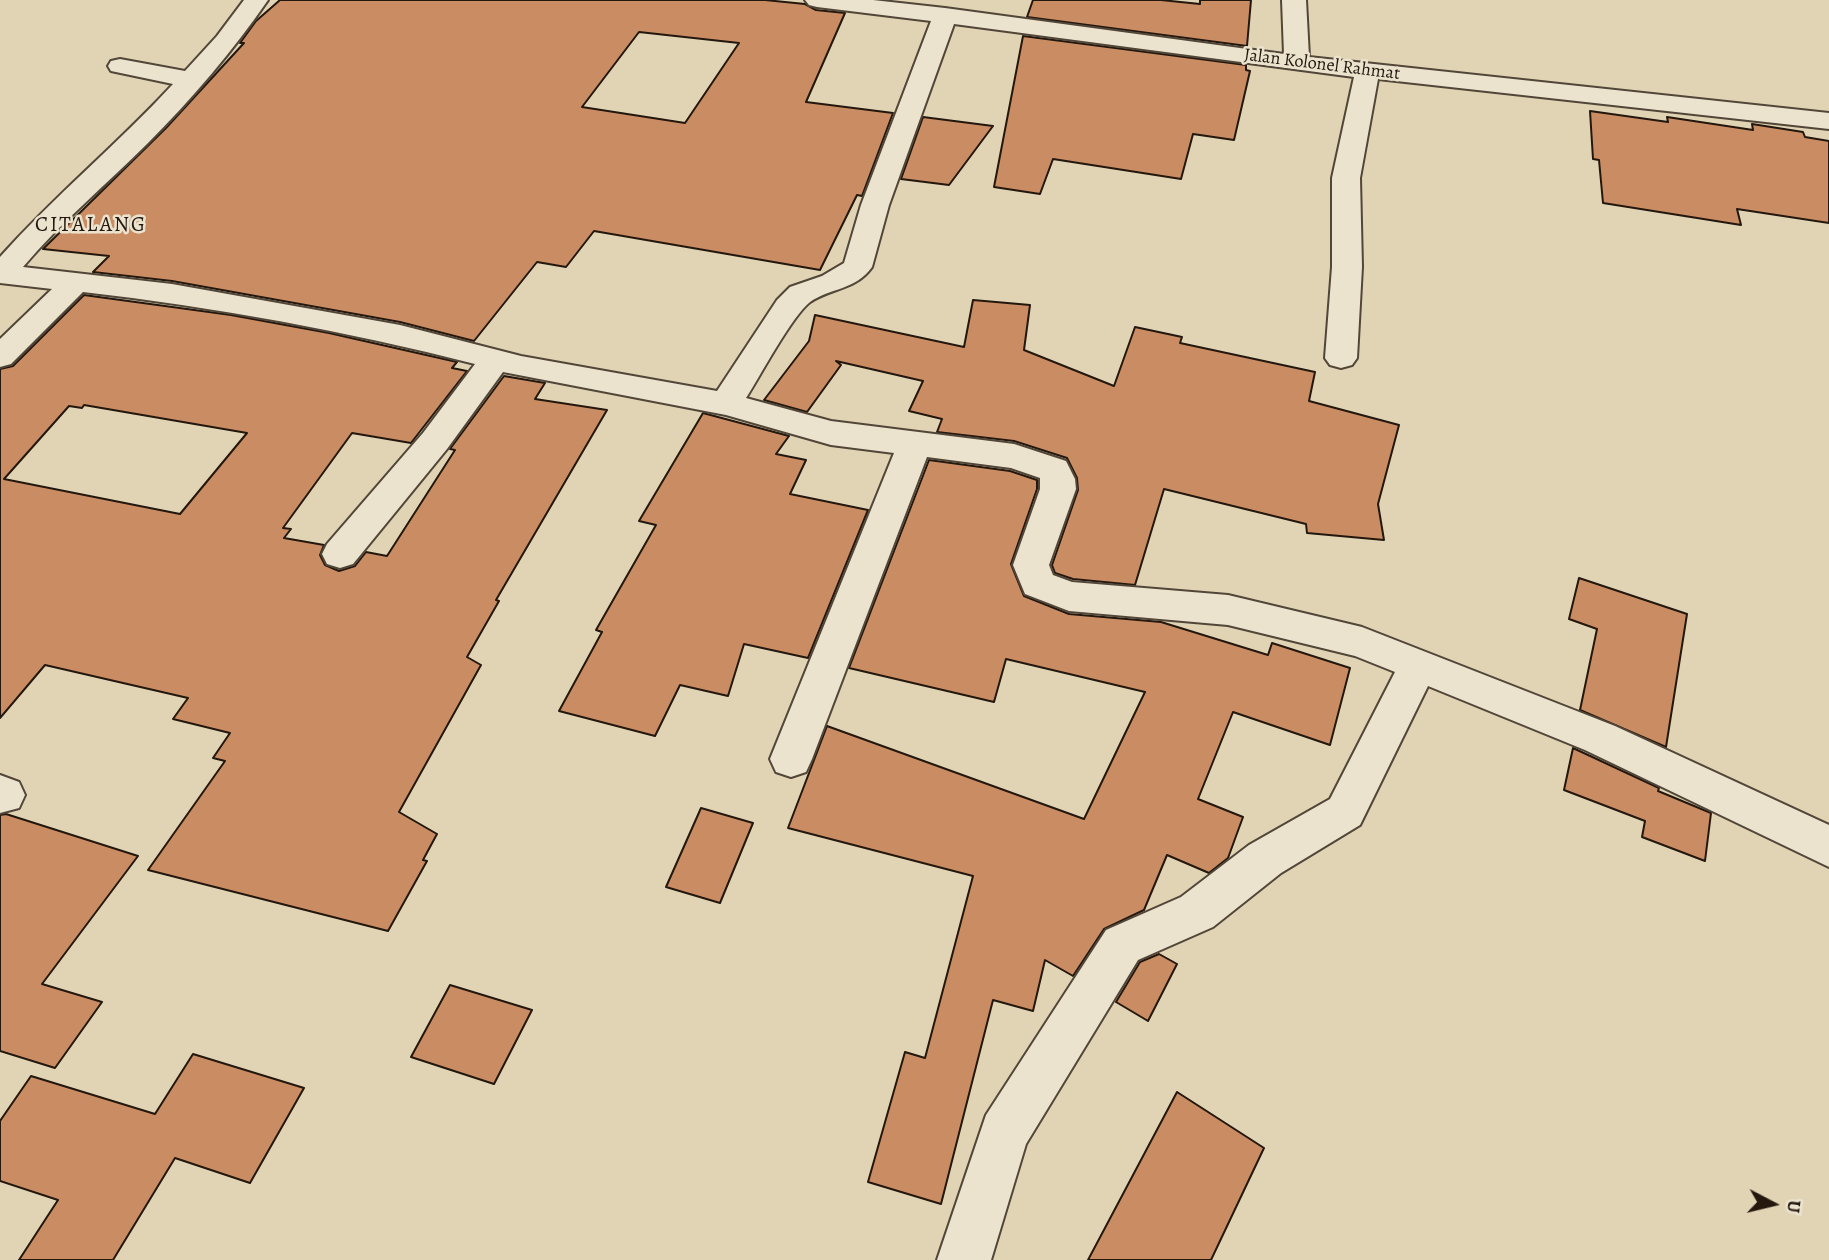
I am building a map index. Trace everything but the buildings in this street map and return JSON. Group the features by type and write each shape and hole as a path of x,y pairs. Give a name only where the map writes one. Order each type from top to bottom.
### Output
{"street":[{"path":"0,274 42,227 140,136 226,41 256,0"},
{"name":"Jalan Kolonel Rahmat","path":"817,0 1297,64 1829,121"},
{"path":"1294,0 1297,64"},
{"path":"726,404 788,307 801,294 833,283 857,267 875,205 945,15"},
{"path":"120,66 191,80"},
{"path":"1341,358 1347,267 1346,178 1367,72"},
{"path":"0,274 172,293 400,335 495,360 726,404 831,433 914,446 1014,456 1054,470 1058,479 1058,489 1031,565 1038,584 1069,596 1228,610 1362,642 1600,738 1684,779 1761,811 1829,847"},
{"path":"0,356 76,282"},
{"path":"340,554 435,441 495,360"},
{"path":"791,759 914,446"},
{"path":"964,1260 1004,1133 1122,945 1196,912 1265,859 1345,812 1419,665"}],"district":[{"name":"CITALANG","path":"91,226"}]}
